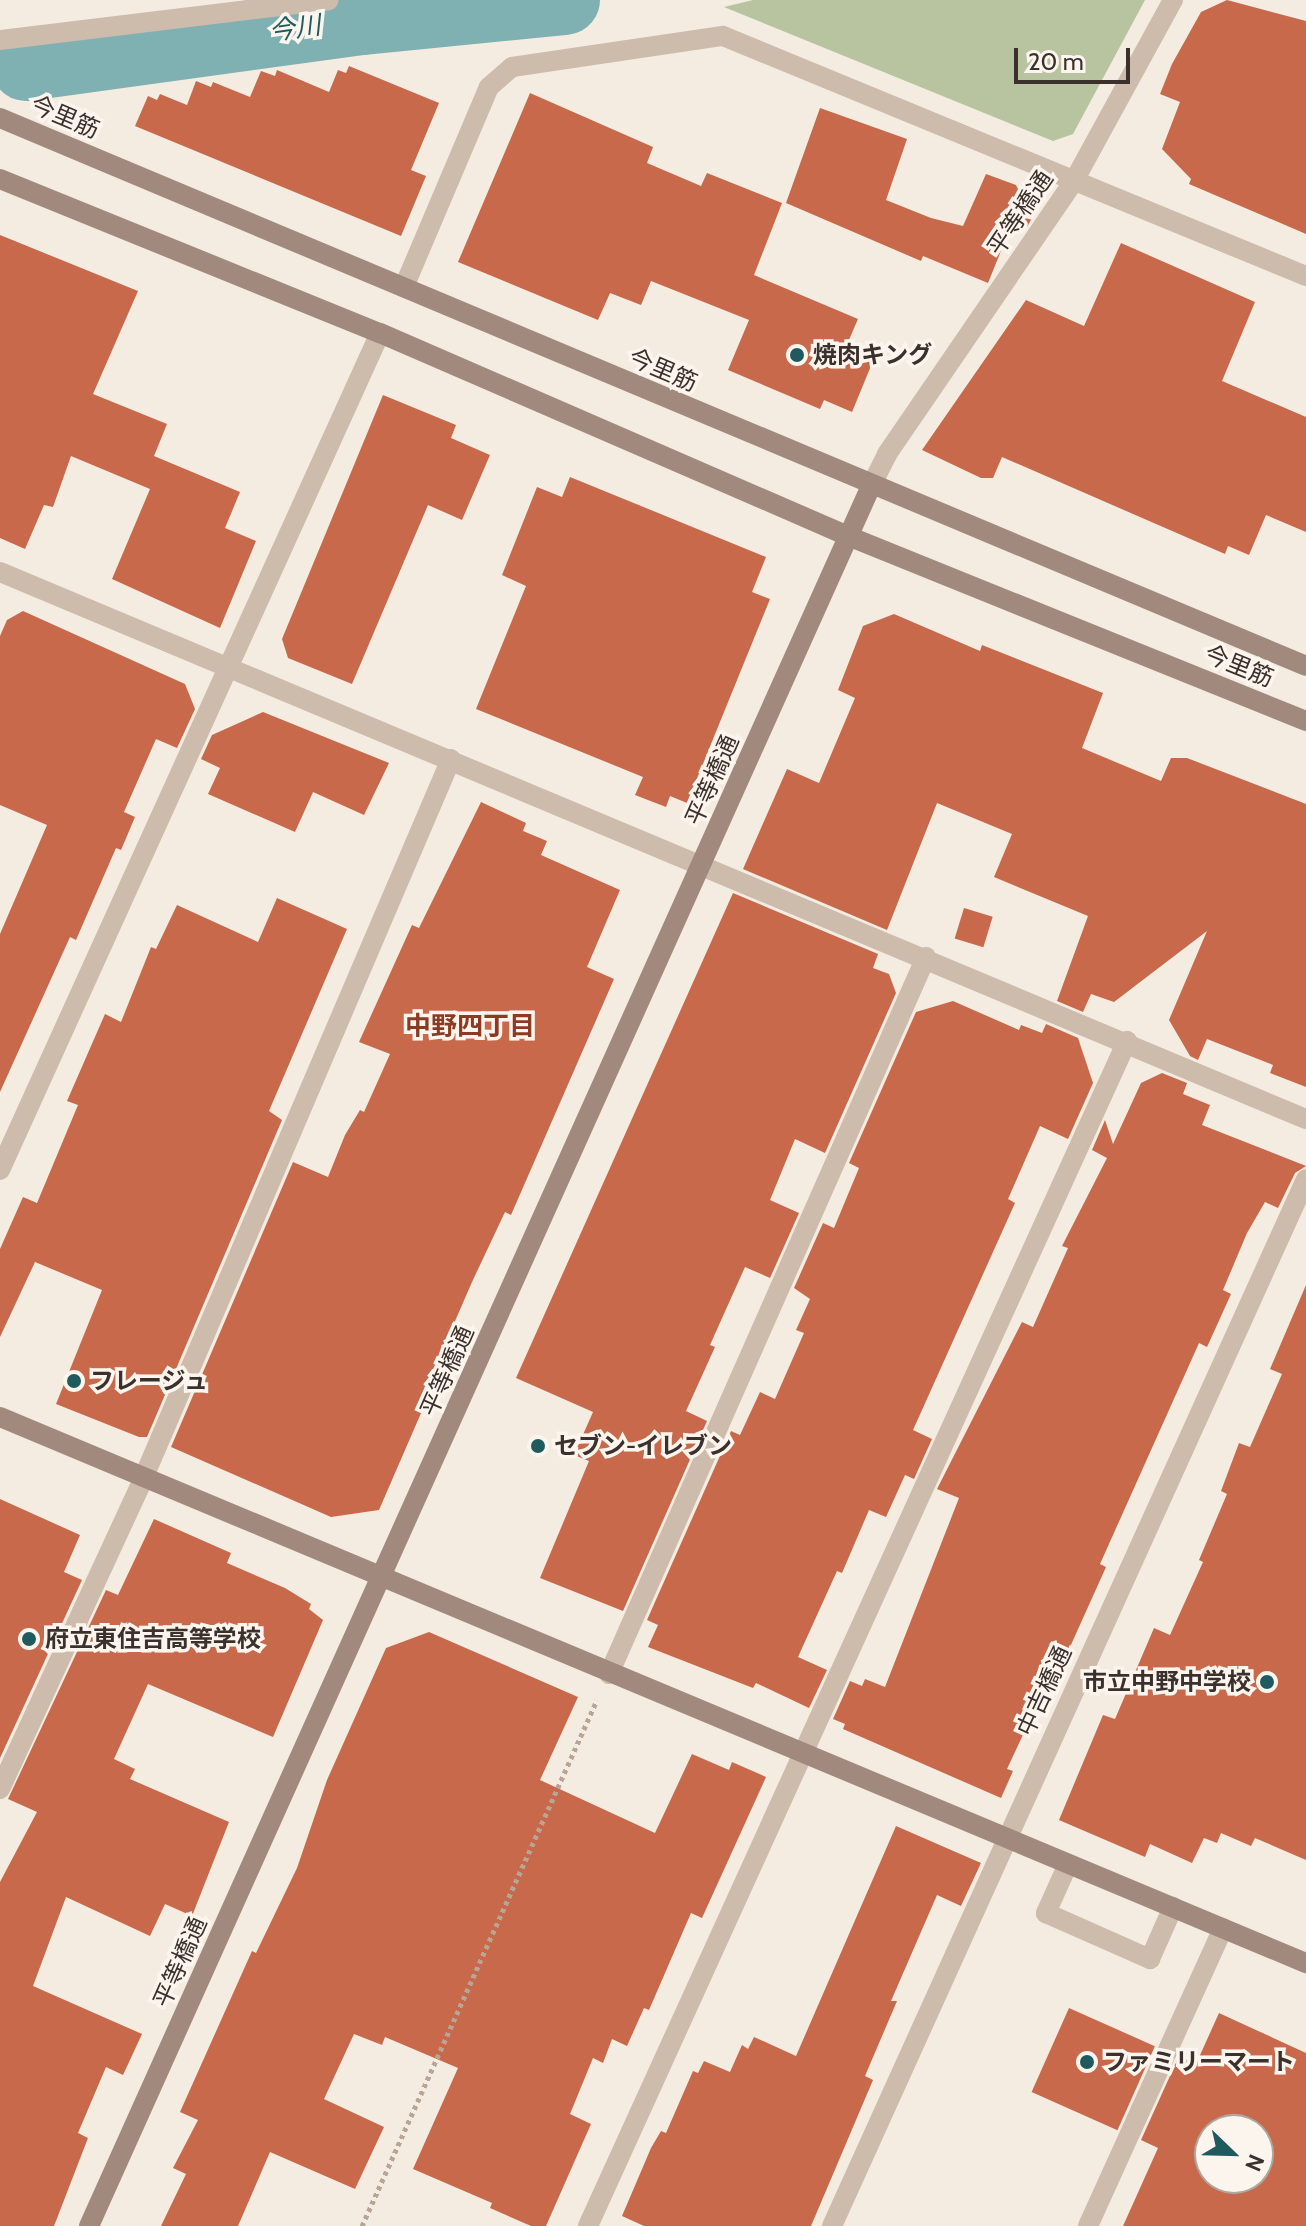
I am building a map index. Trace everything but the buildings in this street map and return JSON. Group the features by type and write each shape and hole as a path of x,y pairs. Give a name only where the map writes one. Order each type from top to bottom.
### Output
{"street":[{"path":"0,40 329,0"},
{"name":"平等橋通","path":"89,2226 870,488 887,454 1075,179 1173,0"},
{"path":"404,287 489,87 512,67 723,36 1306,276"},
{"name":"今里筋","path":"0,118 404,287 870,488 1306,666"},
{"name":"今里筋","path":"0,179 380,333 848,536 1306,721"},
{"path":"0,1170 380,333"},
{"path":"0,572 704,863 1306,1119"},
{"path":"0,1789 143,1479 451,759"},
{"path":"609,1674 926,957"},
{"path":"588,2226 1127,1041"},
{"name":"中吉橋通","path":"832,2226 1306,1179"},
{"path":"0,1417 381,1580 1306,1963"},
{"path":"1068,1864 1046,1913 1150,1959 1173,1907"},
{"path":"1088,2226 1223,1928"}],"path":[{"path":"362,2226 609,1674"}],"green space":[{"path":"753,0 1145,0 1073,134 1053,141 724,7"}],"waterway":[{"name":"今川","path":"26,66 363,20 565,0"}],"place":[{"name":"焼肉キング","path":"797,355"},
{"name":"フレージュ","path":"74,1381"},
{"name":"セブン-イレブン","path":"538,1446"},
{"name":"府立東住吉高等学校","path":"29,1639"},
{"name":"市立中野中学校","path":"1267,1682"},
{"name":"ファミリーマート","path":"1087,2062"}],"district":[{"name":"中野四丁目","path":"470,1027"}]}
